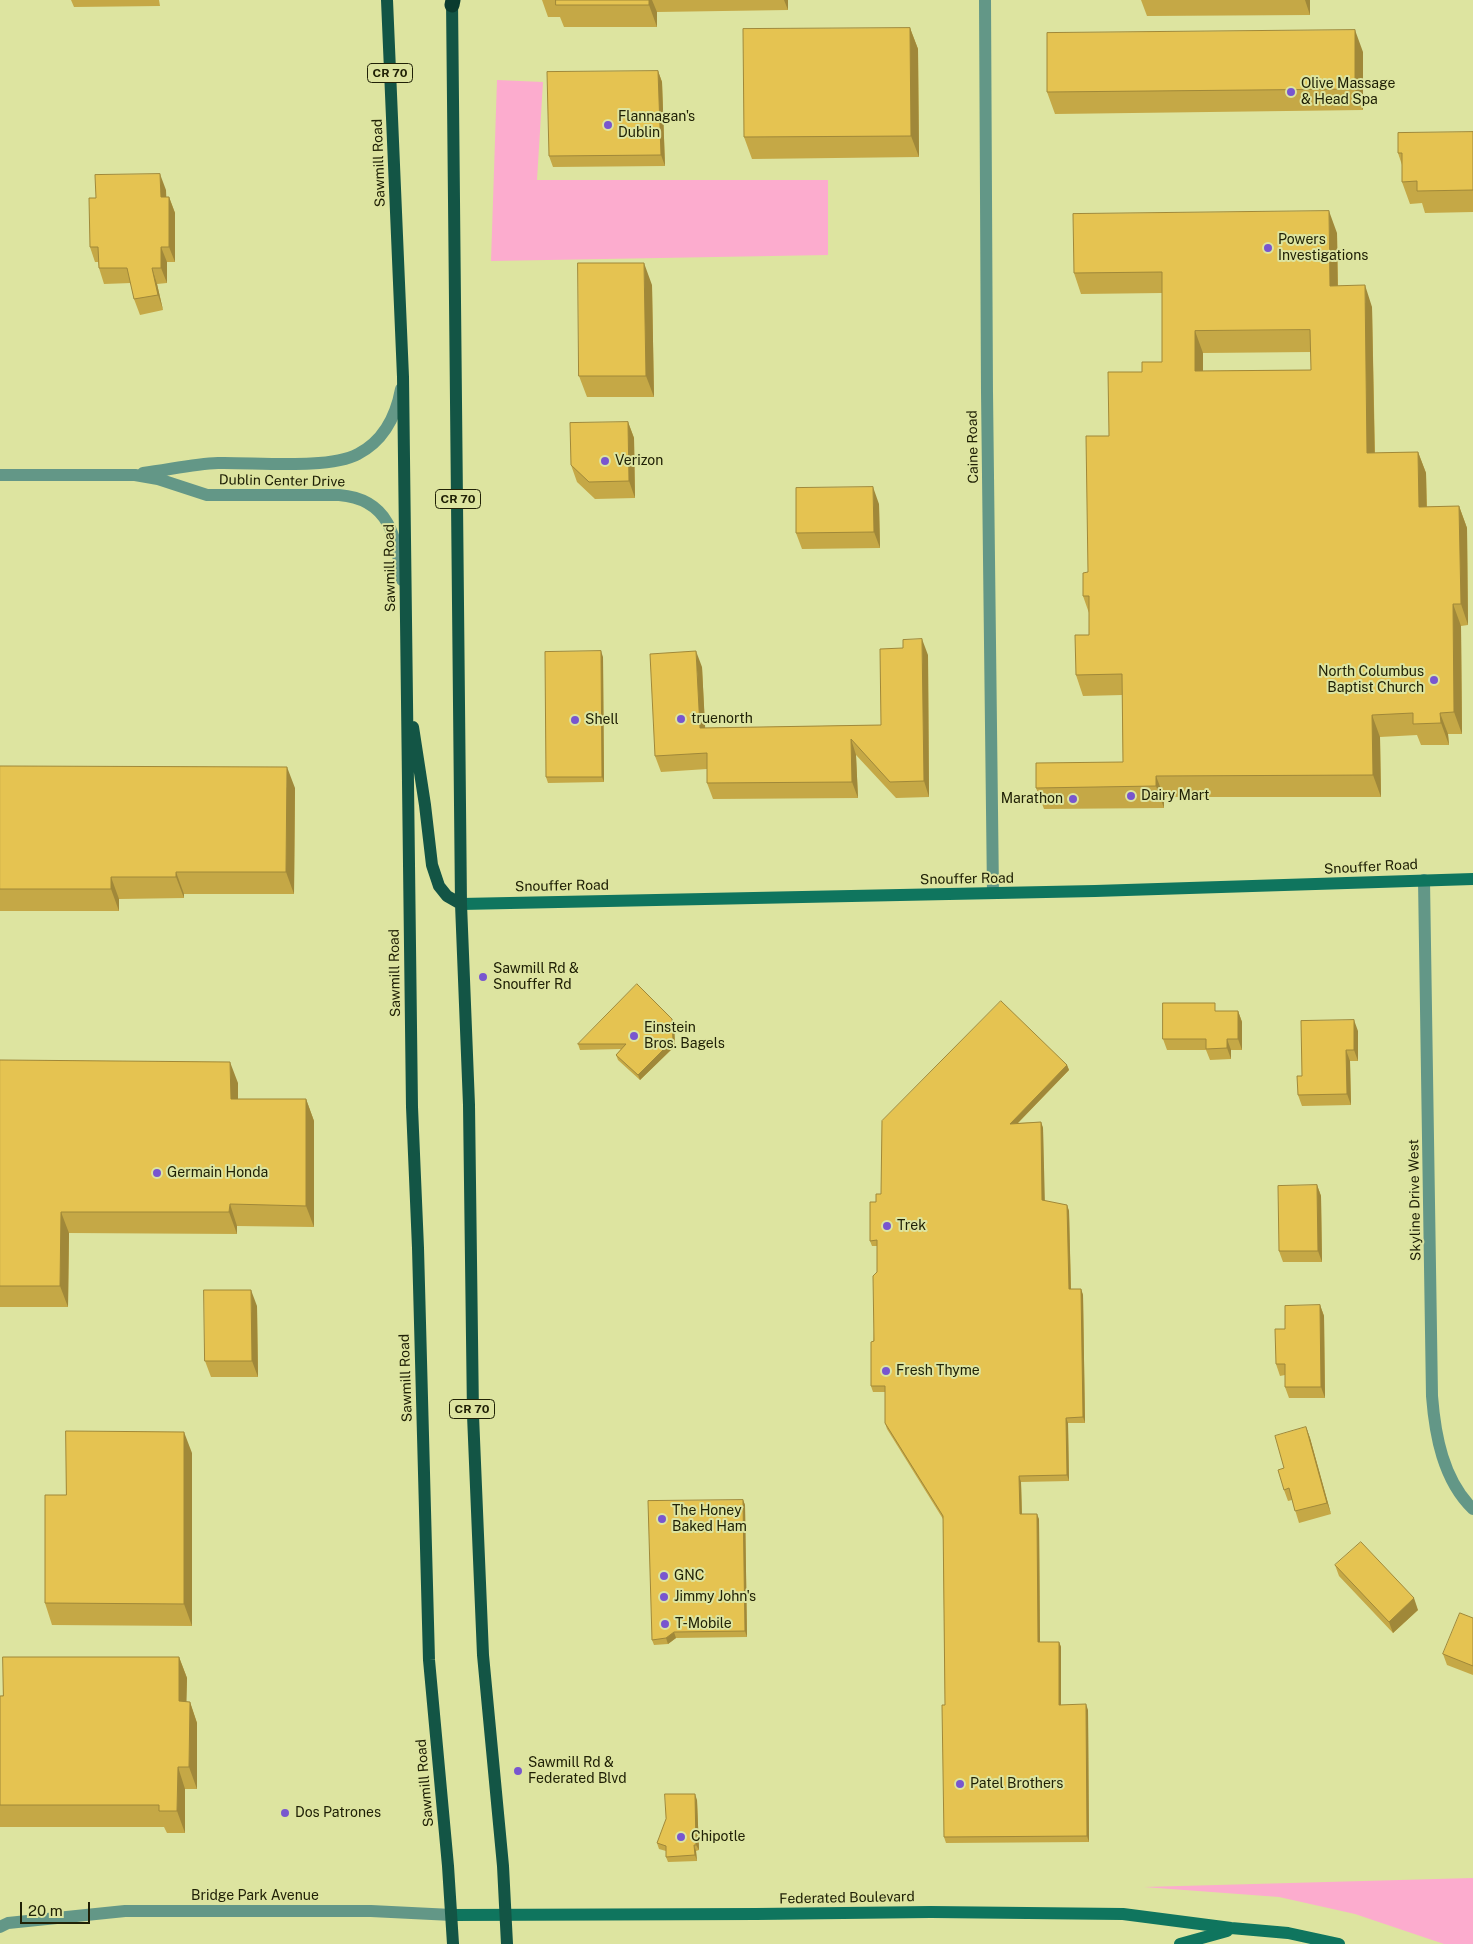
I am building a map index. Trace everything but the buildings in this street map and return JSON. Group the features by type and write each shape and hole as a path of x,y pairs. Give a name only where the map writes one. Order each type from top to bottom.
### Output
{"main road":[{"name":"Sawmill Road","path":"387,0 403,377 412,1107 418,1248 429,1660 453,1944"},
{"name":"CR 70","path":"453,2 461,904 469,1105 473,1424 483,1655 503,1866 507,1944"},
{"path":"406,683 425,804 432,865 439,886 447,896 461,904"},
{"name":"Snouffer Road","path":"461,904 993,893 1473,879"},
{"name":"Federated Boulevard","path":"452,1915 931,1912 1123,1914 1288,1933 1339,1944"},
{"name":"Federated Boulevard","path":"1180,1944 1221,1932 1241,1929"}],"street":[{"name":"Caine Road","path":"985,0 987,402 993,893"},
{"name":"Dublin Center Drive","path":"119,475 206,464 331,462 352,457 368,448 386,429 397,404 403,377"},
{"name":"Dublin Center Drive","path":"0,475 119,475 147,477 207,495 339,496 362,500 378,509 388,522 396,547 405,600"},
{"name":"Skyline Drive West","path":"1424,880 1432,1404 1438,1440 1446,1468 1458,1490 1473,1509"},
{"name":"Bridge Park Avenue","path":"0,1927 8,1923 125,1911 371,1911 452,1915"}],"shaded area":[{"path":"497,80 543,82 537,180 828,180 828,255 491,261"},
{"path":"1473,1878 1473,1944 1444,1944 1355,1914 1279,1897 1144,1887"}],"place":[{"name":"Olive Massage & Head Spa","path":"1291,92"},
{"name":"Flannagan's Dublin","path":"608,125"},
{"name":"Powers Investigations","path":"1268,248"},
{"name":"Verizon","path":"605,461"},
{"name":"North Columbus Baptist Church","path":"1434,680"},
{"name":"truenorth","path":"681,719"},
{"name":"Shell","path":"575,720"},
{"name":"Dairy Mart","path":"1131,796"},
{"name":"Marathon","path":"1073,799"},
{"name":"Sawmill Rd & Snouffer Rd","path":"483,977"},
{"name":"Einstein Bros. Bagels","path":"634,1036"},
{"name":"Germain Honda","path":"157,1173"},
{"name":"Trek","path":"887,1226"},
{"name":"Fresh Thyme","path":"886,1371"},
{"name":"The Honey Baked Ham","path":"662,1519"},
{"name":"GNC","path":"664,1576"},
{"name":"Jimmy John's","path":"664,1597"},
{"name":"T-Mobile","path":"665,1624"},
{"name":"Sawmill Rd & Federated Blvd","path":"518,1771"},
{"name":"Patel Brothers","path":"960,1784"},
{"name":"Dos Patrones","path":"285,1813"},
{"name":"Chipotle","path":"681,1837"}]}
